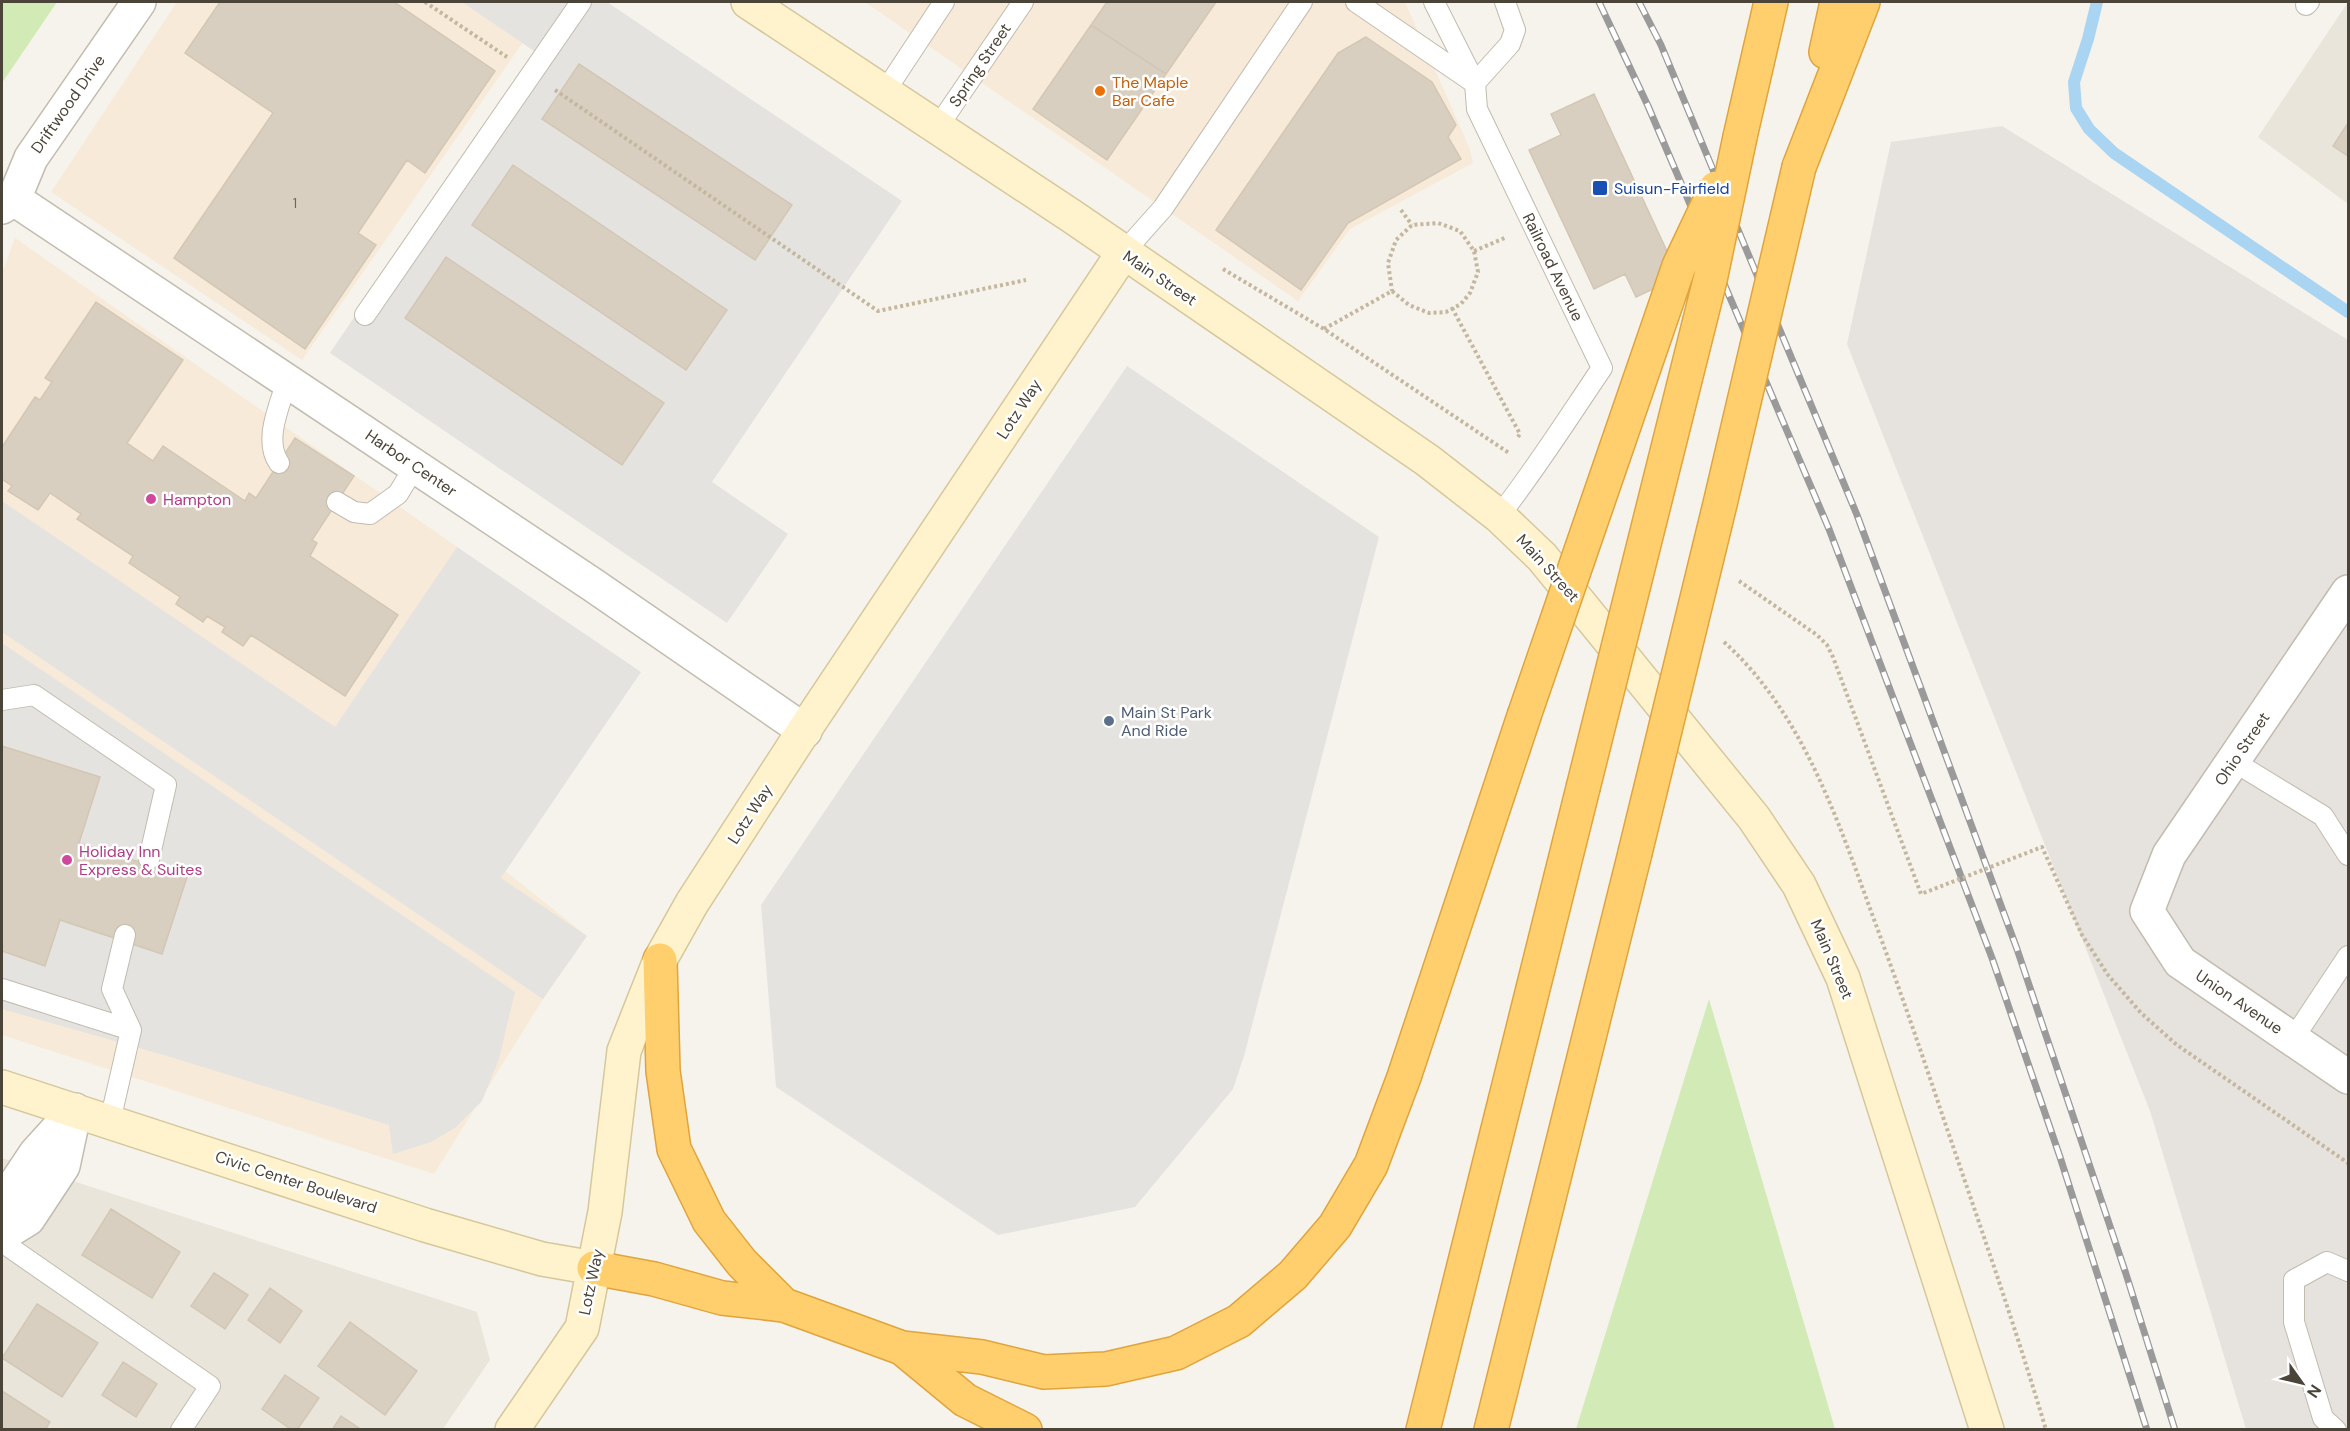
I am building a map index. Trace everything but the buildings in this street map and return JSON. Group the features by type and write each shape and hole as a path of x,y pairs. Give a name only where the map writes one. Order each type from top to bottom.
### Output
{"highway":[{"path":"1423,1430 1710,280 1740,137 1772,2"},
{"path":"1491,1430 1720,504 1837,2"},
{"path":"1799,167 1863,2"},
{"path":"594,1268 654,1279 722,1298 784,1305 902,1348 982,1357 1044,1372 1106,1369 1176,1353 1239,1321 1293,1275 1335,1226 1371,1165 1404,1077 1524,716 1679,266 1740,137"},
{"path":"660,960 663,1071 674,1149 709,1221 742,1263 784,1305"},
{"path":"902,1348 965,1400 1024,1430"}],"main road":[{"name":"Main Street","path":"748,2 1123,252 1426,460 1499,516 1542,556 1754,818 1799,885 1843,978 1986,1430"},
{"name":"Lotz Way","path":"512,1430 582,1328 605,1212 624,1051 660,960 692,903 1123,252"},
{"name":"Civic Center Boulevard","path":"2,1087 425,1225 542,1259 594,1268"}],"street":[{"name":"Driftwood Drive","path":"8,203 31,159 139,2"},
{"name":"Harbor Center","path":"8,203 287,381 618,602 805,731"},
{"name":"Ohio Street","path":"2147,911 2169,855 2349,592"},
{"name":"Union Avenue","path":"2147,911 2180,962 2349,1077"},
{"path":"2,1204 36,1153 75,1110"},
{"path":"2,1235 28,1219 63,1166 75,1110"}],"lane":[{"path":"365,315 581,2"},
{"path":"884,93 944,2"},
{"name":"Spring Street","path":"937,129 1023,2"},
{"path":"1123,252 1163,208 1302,2"},
{"path":"1356,2 1475,83 1510,44 1515,30 1505,2"},
{"name":"Railroad Avenue","path":"1434,2 1475,83 1477,110 1602,368 1535,470 1499,516"},
{"path":"279,463 273,454 272,435 287,381"},
{"path":"337,502 354,512 370,514 398,494 415,466"},
{"path":"2,700 34,695 166,785 149,859"},
{"path":"2234,761 2323,816 2349,855"},
{"path":"110,1122 131,1030 112,990 125,935"},
{"path":"2293,1039 2349,956"},
{"path":"2,989 131,1030"},
{"path":"2,1242 210,1386 181,1430"},
{"path":"2336,1430 2323,1418 2294,1322 2294,1280 2327,1262 2349,1271"}],"path":[{"path":"425,2 878,311 1026,280"},
{"path":"1401,210 1412,225"},
{"path":"1438,223 1460,231 1474,251 1478,272 1470,293 1461,304 1446,312 1429,313 1409,305 1392,291 1388,263 1396,240 1412,225 1438,223"},
{"path":"1223,269 1324,329 1535,470"},
{"path":"1324,329 1392,291"},
{"path":"1452,308 1520,434"},
{"path":"1508,452 1526,425"},
{"path":"1730,575 1827,645 1921,894 2042,847 2082,935 2108,975 2141,1012 2177,1045 2349,1163"}],"shaded area":[{"path":"177,2 551,2 302,360 51,192"},
{"path":"462,2 607,2 902,201 712,482 788,534 727,623 330,353 534,51"},
{"path":"865,2 1405,2 1469,147 1473,163 1350,229 1298,301"},
{"path":"2348,2 2348,204 2258,137"},
{"path":"2002,126 2348,340 2348,1429 2246,1429 2150,1111 1847,344 1891,142"},
{"path":"15,238 523,593 500,867 587,936 543,999 434,1174 2,1035 2,273"},
{"name":"Main St Park And Ride","path":"1127,366 1379,537 1244,1056 1233,1089 1135,1207 998,1235 776,1087 761,905"},
{"path":"2,501 335,727 457,547 641,672 501,878 587,936 543,999 2,632"},
{"path":"2,643 515,992 499,1059 482,1101 455,1128 431,1142 393,1154 389,1125 164,1055 2,1009"},
{"path":"2,1158 477,1312 490,1360 443,1429 2,1430"}],"green space":[{"path":"2,2 57,2 2,83"},
{"path":"1709,999 1835,1429 1576,1429"}],"waterway":[{"path":"2097,2 2074,82 2076,108 2089,129 2114,153 2348,312"}],"railway":[{"path":"1599,2 1648,106 1829,529 1992,958 2060,1157 2147,1430"},
{"path":"1639,2 1661,45 1857,515 2017,949 2126,1274 2175,1430"}],"place":[{"name":"The Maple Bar Cafe","path":"1100,91"},
{"name":"Suisun-Fairfield","path":"1600,188"},
{"name":"Hampton","path":"151,499"},
{"name":"Main St Park And Ride","path":"1109,721"},
{"name":"Holiday Inn Express & Suites","path":"67,860"}]}
